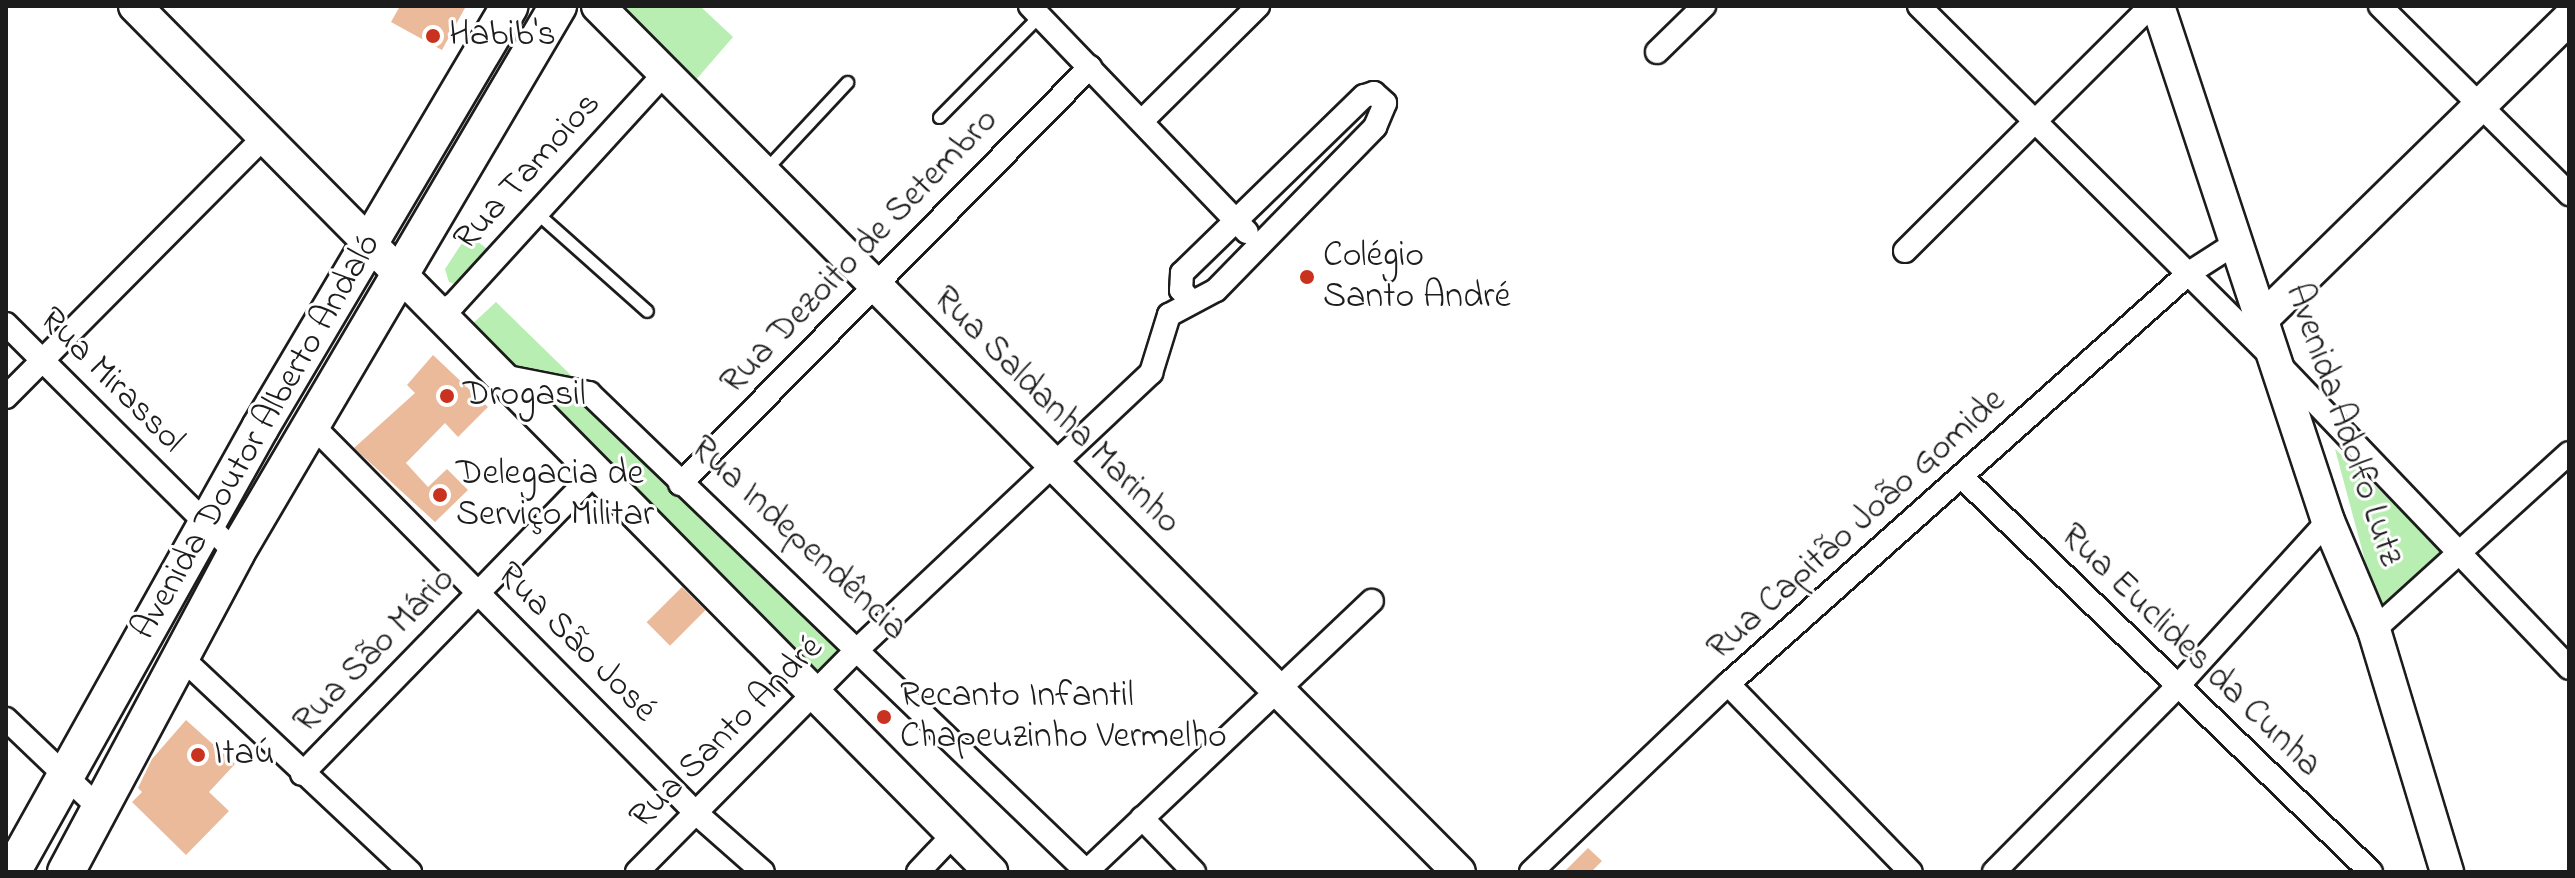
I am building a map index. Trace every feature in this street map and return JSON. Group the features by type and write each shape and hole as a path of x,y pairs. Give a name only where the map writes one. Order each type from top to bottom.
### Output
{"main road":[{"name":"Avenida Doutor Alberto Andaló","path":"12,872 63,773 205,523 510,6"},
{"name":"Avenida Doutor Alberto Andaló","path":"66,872 236,553 398,273 558,6"}],"street":[{"path":"135,6 991,872"},
{"name":"Rua Saldanha Marinho","path":"598,6 1459,872"},
{"path":"1143,120 1258,6"},
{"path":"1657,52 1704,6"},
{"path":"1919,6 2038,118 2569,668"},
{"path":"1905,251 2151,6"},
{"name":"Avenida Adolfo Lutz","path":"2158,6 2239,241 2328,521 2374,630 2444,870"},
{"path":"2380,6 2569,194"},
{"path":"1034,11 1143,120 1258,244"},
{"path":"2263,318 2569,18"},
{"name":"Rua Dezoito de Setembro","path":"680,484 1090,67"},
{"name":"Rua Tamoios","path":"439,313 454,304 665,73"},
{"name":"Rua Santo André","path":"637,872 858,649 1151,373 1169,315 1216,290 1375,127 1385,103 1374,93 1364,96 1238,223 1182,273 1181,290 1191,301"},
{"path":"6,397 264,137"},
{"path":"1311,150 1330,172"},
{"path":"1268,193 1289,214"},
{"name":"Rua Capitão João Gomide","path":"1531,872 1728,684 1963,478 2189,273 2239,241"},
{"name":"Rua Mirassol","path":"6,324 236,553"},
{"name":"Rua Independência","path":"501,376 589,393 1086,872"},
{"name":"Rua São José","path":"310,423 696,813 763,872"},
{"path":"2374,630 2569,453"},
{"name":"Rua São Mário","path":"302,774 596,472"},
{"name":"Rua Euclides da Cunha","path":"1963,478 2176,688 2371,872"},
{"path":"1994,872 2176,688 2328,521"},
{"path":"1086,872 1275,688 1372,601"},
{"path":"182,658 302,774 410,872"},
{"path":"1728,684 1911,872"},
{"path":"6,719 99,808"},
{"path":"1142,818 1194,872"},
{"path":"918,872 954,834"}],"lane":[{"path":"939,117 1034,11"},
{"path":"763,173 847,82"},
{"path":"537,213 647,311"}],"green space":[{"path":"608,6 700,6 733,37 688,89"},
{"path":"468,234 491,252 458,285 449,282 445,269"},
{"path":"496,302 582,386 510,369 468,328"},
{"path":"514,383 584,397 853,652 820,689"},
{"path":"2335,449 2448,553 2378,609"}],"building":[{"name":"Habib's","path":"400,6 466,6 442,50 391,22"},
{"path":"433,355 488,407 458,437 445,423 406,463 428,487 447,469 468,490 435,522 354,448 415,393 407,385"},
{"path":"682,587 705,610 670,646 647,622"},
{"path":"186,720 235,764 209,792 229,811 186,855 132,802 142,792 138,788 152,759"},
{"path":"1588,848 1602,861 1591,872 1564,872"}],"place":[{"name":"Habib's","path":"433,36"},
{"name":"Colégio Santo André","path":"1307,277"},
{"name":"Drogasil","path":"447,396"},
{"name":"Delegacia de Serviço Militar","path":"440,495"},
{"name":"Recanto Infantil Chapeuzinho Vermelho","path":"884,717"},
{"name":"Itaú","path":"198,755"}]}
